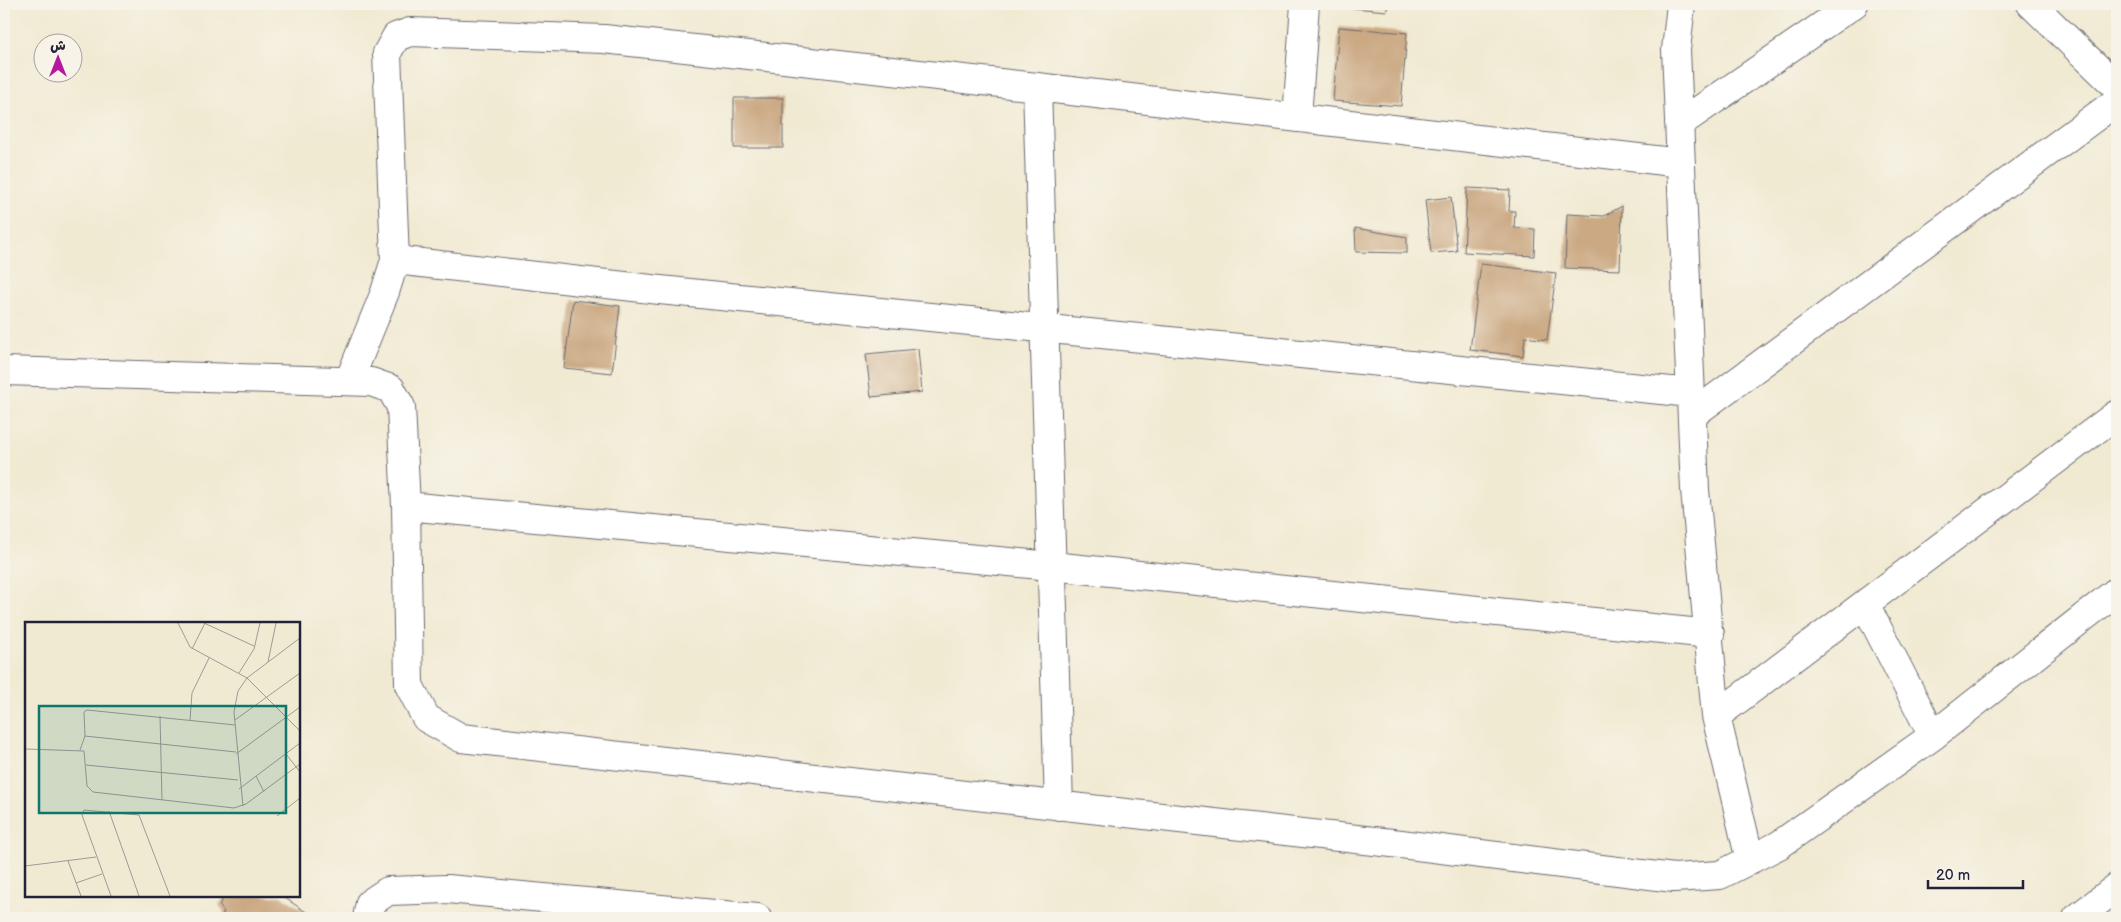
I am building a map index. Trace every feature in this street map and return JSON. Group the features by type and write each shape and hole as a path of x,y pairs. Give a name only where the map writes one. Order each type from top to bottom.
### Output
{"street":[{"path":"1297,118 1304,4"},
{"path":"1681,4 1676,50 1695,490 1710,634 1716,716 1750,860"},
{"path":"1679,124 1854,4"},
{"path":"2031,4 2117,88"},
{"path":"350,381 385,292 395,260 387,54 396,37 410,32 604,39 1037,87 1681,163"},
{"path":"1037,87 1059,806"},
{"path":"395,260 660,290 1045,328 1692,404 2117,101"},
{"path":"4,371 350,381 371,382 391,389 401,407 406,506 409,685 426,718 461,738 1401,844 1674,878 1720,875 1778,845 1934,736 2117,591"},
{"path":"1716,716 2117,415"},
{"path":"406,506 1052,566 1710,634"},
{"path":"1865,604 1934,736"},
{"path":"2077,918 2117,887"},
{"path":"367,918 370,904 388,891 448,889 602,911 757,918"}],"building":[{"path":"1342,4 1387,4 1387,11 1341,7"},
{"path":"1339,27 1407,33 1401,106 1333,101"},
{"path":"734,98 783,98 783,148 734,148"},
{"path":"1467,188 1510,190 1509,211 1515,211 1514,228 1535,229 1534,256 1464,252"},
{"path":"1451,197 1457,251 1431,253 1425,200"},
{"path":"1622,206 1620,270 1565,268 1567,214 1604,216"},
{"path":"1355,228 1407,237 1407,253 1356,252"},
{"path":"1481,264 1556,273 1547,340 1525,337 1523,356 1470,350"},
{"path":"573,300 620,306 612,373 564,368"},
{"path":"918,349 922,392 871,397 866,354"},
{"path":"224,897 284,897 309,914 306,918 220,918 224,912 219,905"}]}
